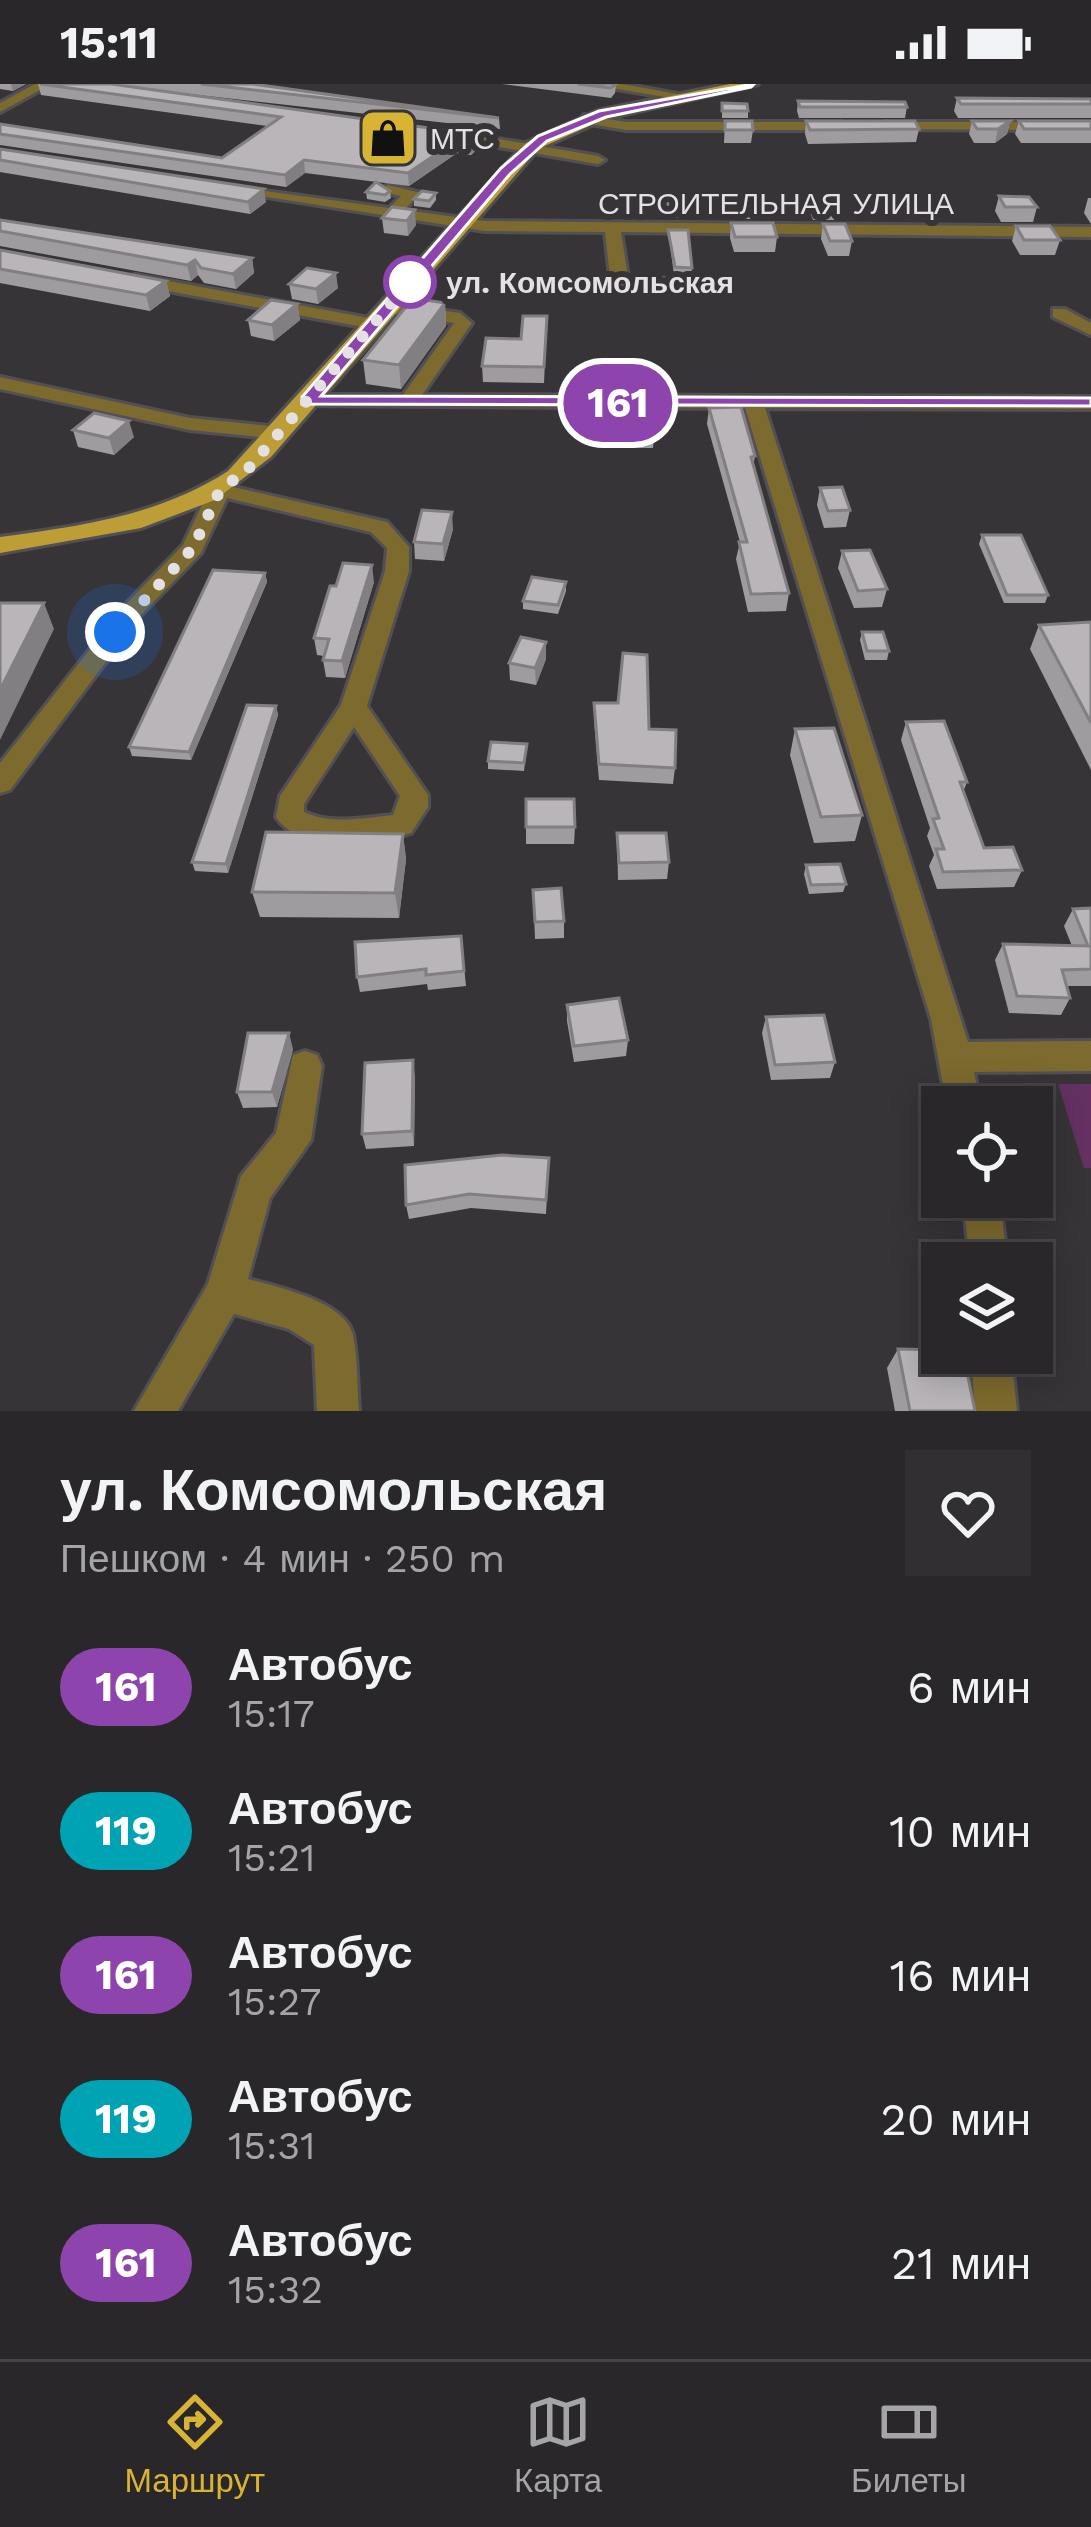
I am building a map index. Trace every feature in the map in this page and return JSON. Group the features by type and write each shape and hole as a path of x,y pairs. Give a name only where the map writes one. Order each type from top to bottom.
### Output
{"main road":[{"path":"0,545 144,519 220,490 280,433 532,146 584,119 678,90 751,84"}],"street":[{"path":"0,108 45,84"},
{"path":"593,84 678,90"},
{"path":"584,119 647,127 1091,126"},
{"path":"417,130 598,160"},
{"path":"204,186 461,223"},
{"path":"388,189 413,193 392,213"},
{"name":"СТРОИТЕЛЬНАЯ УЛИЦА","path":"461,223 485,226 482,238 507,238 510,227 1091,232"},
{"path":"613,228 618,277 624,282 715,286"},
{"path":"117,277 381,316 460,318 463,323 408,402"},
{"path":"1059,313 1091,330"},
{"path":"0,383 190,424 280,433"},
{"path":"308,401 1091,403"},
{"path":"754,404 960,1086"},
{"path":"0,783 133,610 193,548 220,490 362,522 392,537 398,547 397,572 355,707 290,803 290,817 304,826 331,830 401,825 414,807 414,795 355,707"},
{"path":"955,1057 1091,1056"},
{"path":"155,1411 225,1292 245,1207 292,1140 305,1066"},
{"path":"225,1292 298,1312 333,1334 338,1411"},
{"path":"993,1374 996,1411"}],"shaded area":[{"path":"1058,1084 1091,1084 1091,1168 1084,1168"}],"building":[{"path":"40,84 111,84 480,135 471,143 456,141 408,173 304,160 285,175 0,134 0,124 222,158 281,117"},
{"path":"201,84 253,84 499,118"},
{"path":"957,98 1091,99 1091,104 961,104"},
{"path":"798,101 905,102 907,107 800,107"},
{"path":"722,103 747,104 748,111 722,111"},
{"path":"725,121 752,121 753,130 725,130"},
{"path":"806,121 915,121 919,129 810,130"},
{"path":"972,121 1010,121 998,129 977,129"},
{"path":"1019,121 1091,121 1091,129 1024,129"},
{"path":"0,149 264,189 248,202 0,160"},
{"path":"376,182 390,191 385,195 366,192"},
{"path":"422,191 436,193 429,201 414,199"},
{"path":"664,194 686,194 687,204 666,204"},
{"path":"723,195 764,195 767,205 726,204"},
{"path":"811,196 832,196 836,205 815,205"},
{"path":"999,196 1029,197 1037,207 1005,207"},
{"path":"392,207 415,210 407,221 382,218"},
{"path":"0,220 252,258 233,274 201,268 195,260 187,265 0,231"},
{"path":"731,223 773,223 777,237 735,237"},
{"path":"823,224 845,224 852,241 830,241"},
{"path":"1016,226 1050,226 1060,240 1024,240"},
{"path":"668,230 688,230 692,268 675,267"},
{"path":"0,250 166,281 146,295 0,269"},
{"path":"307,268 336,273 316,289 289,284"},
{"path":"413,298 445,303 399,365 363,360"},
{"path":"271,300 297,304 272,325 248,320"},
{"path":"523,316 547,316 544,367 482,366 486,338 521,339"},
{"path":"629,407 651,407 655,431 632,431"},
{"path":"741,407 789,593 751,594 739,542 747,542 709,408"},
{"path":"94,413 129,421 109,438 73,430"},
{"path":"842,487 850,510 828,511 820,488"},
{"path":"422,510 452,512 443,544 414,542"},
{"path":"982,535 1021,535 1048,595 1007,595"},
{"path":"870,550 887,589 858,591 842,551"},
{"path":"343,563 372,565 342,661 323,660 329,639 314,638 330,586 336,586"},
{"path":"213,570 265,573 189,752 129,747"},
{"path":"532,577 566,582 558,605 523,601"},
{"path":"0,603 44,603 0,690"},
{"path":"1091,622 1091,723 1039,625"},
{"path":"862,632 883,632 889,651 867,651"},
{"path":"521,637 546,642 535,668 509,663"},
{"path":"623,653 647,655 649,729 676,730 675,768 599,764 594,703 618,703"},
{"path":"247,705 276,706 226,864 192,862"},
{"path":"944,721 967,782 960,782 984,848 1013,847 1022,870 943,872 936,849 944,849 933,819 939,818 906,722"},
{"path":"834,728 862,815 821,817 795,729"},
{"path":"491,742 527,744 524,763 488,761"},
{"path":"526,799 574,799 575,827 526,827"},
{"path":"266,832 403,834 395,893 252,892"},
{"path":"617,833 666,833 669,862 619,863"},
{"path":"840,864 846,884 811,885 806,865"},
{"path":"561,888 564,921 535,922 533,890"},
{"path":"1091,908 1091,969 1062,970 1070,998 1017,996 1003,944 1088,946 1073,909"},
{"path":"461,936 464,971 426,975 426,969 357,977 355,942"},
{"path":"619,998 628,1040 574,1046 567,1005"},
{"path":"824,1015 835,1062 775,1065 766,1017"},
{"path":"248,1033 289,1033 272,1092 237,1092"},
{"path":"413,1060 412,1131 362,1134 365,1063"},
{"path":"502,1155 549,1158 546,1200 469,1194 406,1205 405,1165"},
{"path":"898,1349 921,1350 921,1374 967,1374 975,1411 910,1411"}],"bus line":[{"name":"161","path":"751,84 603,114 567,126 532,146 505,171 308,401 1091,403"}],"place":[{"name":"МТС","path":"388,138"},
{"name":"ул. Комсомольская","path":"410,282"}],"route":[{"path":"115,632 193,548 220,490 247,470 415,276 410,282"}]}
